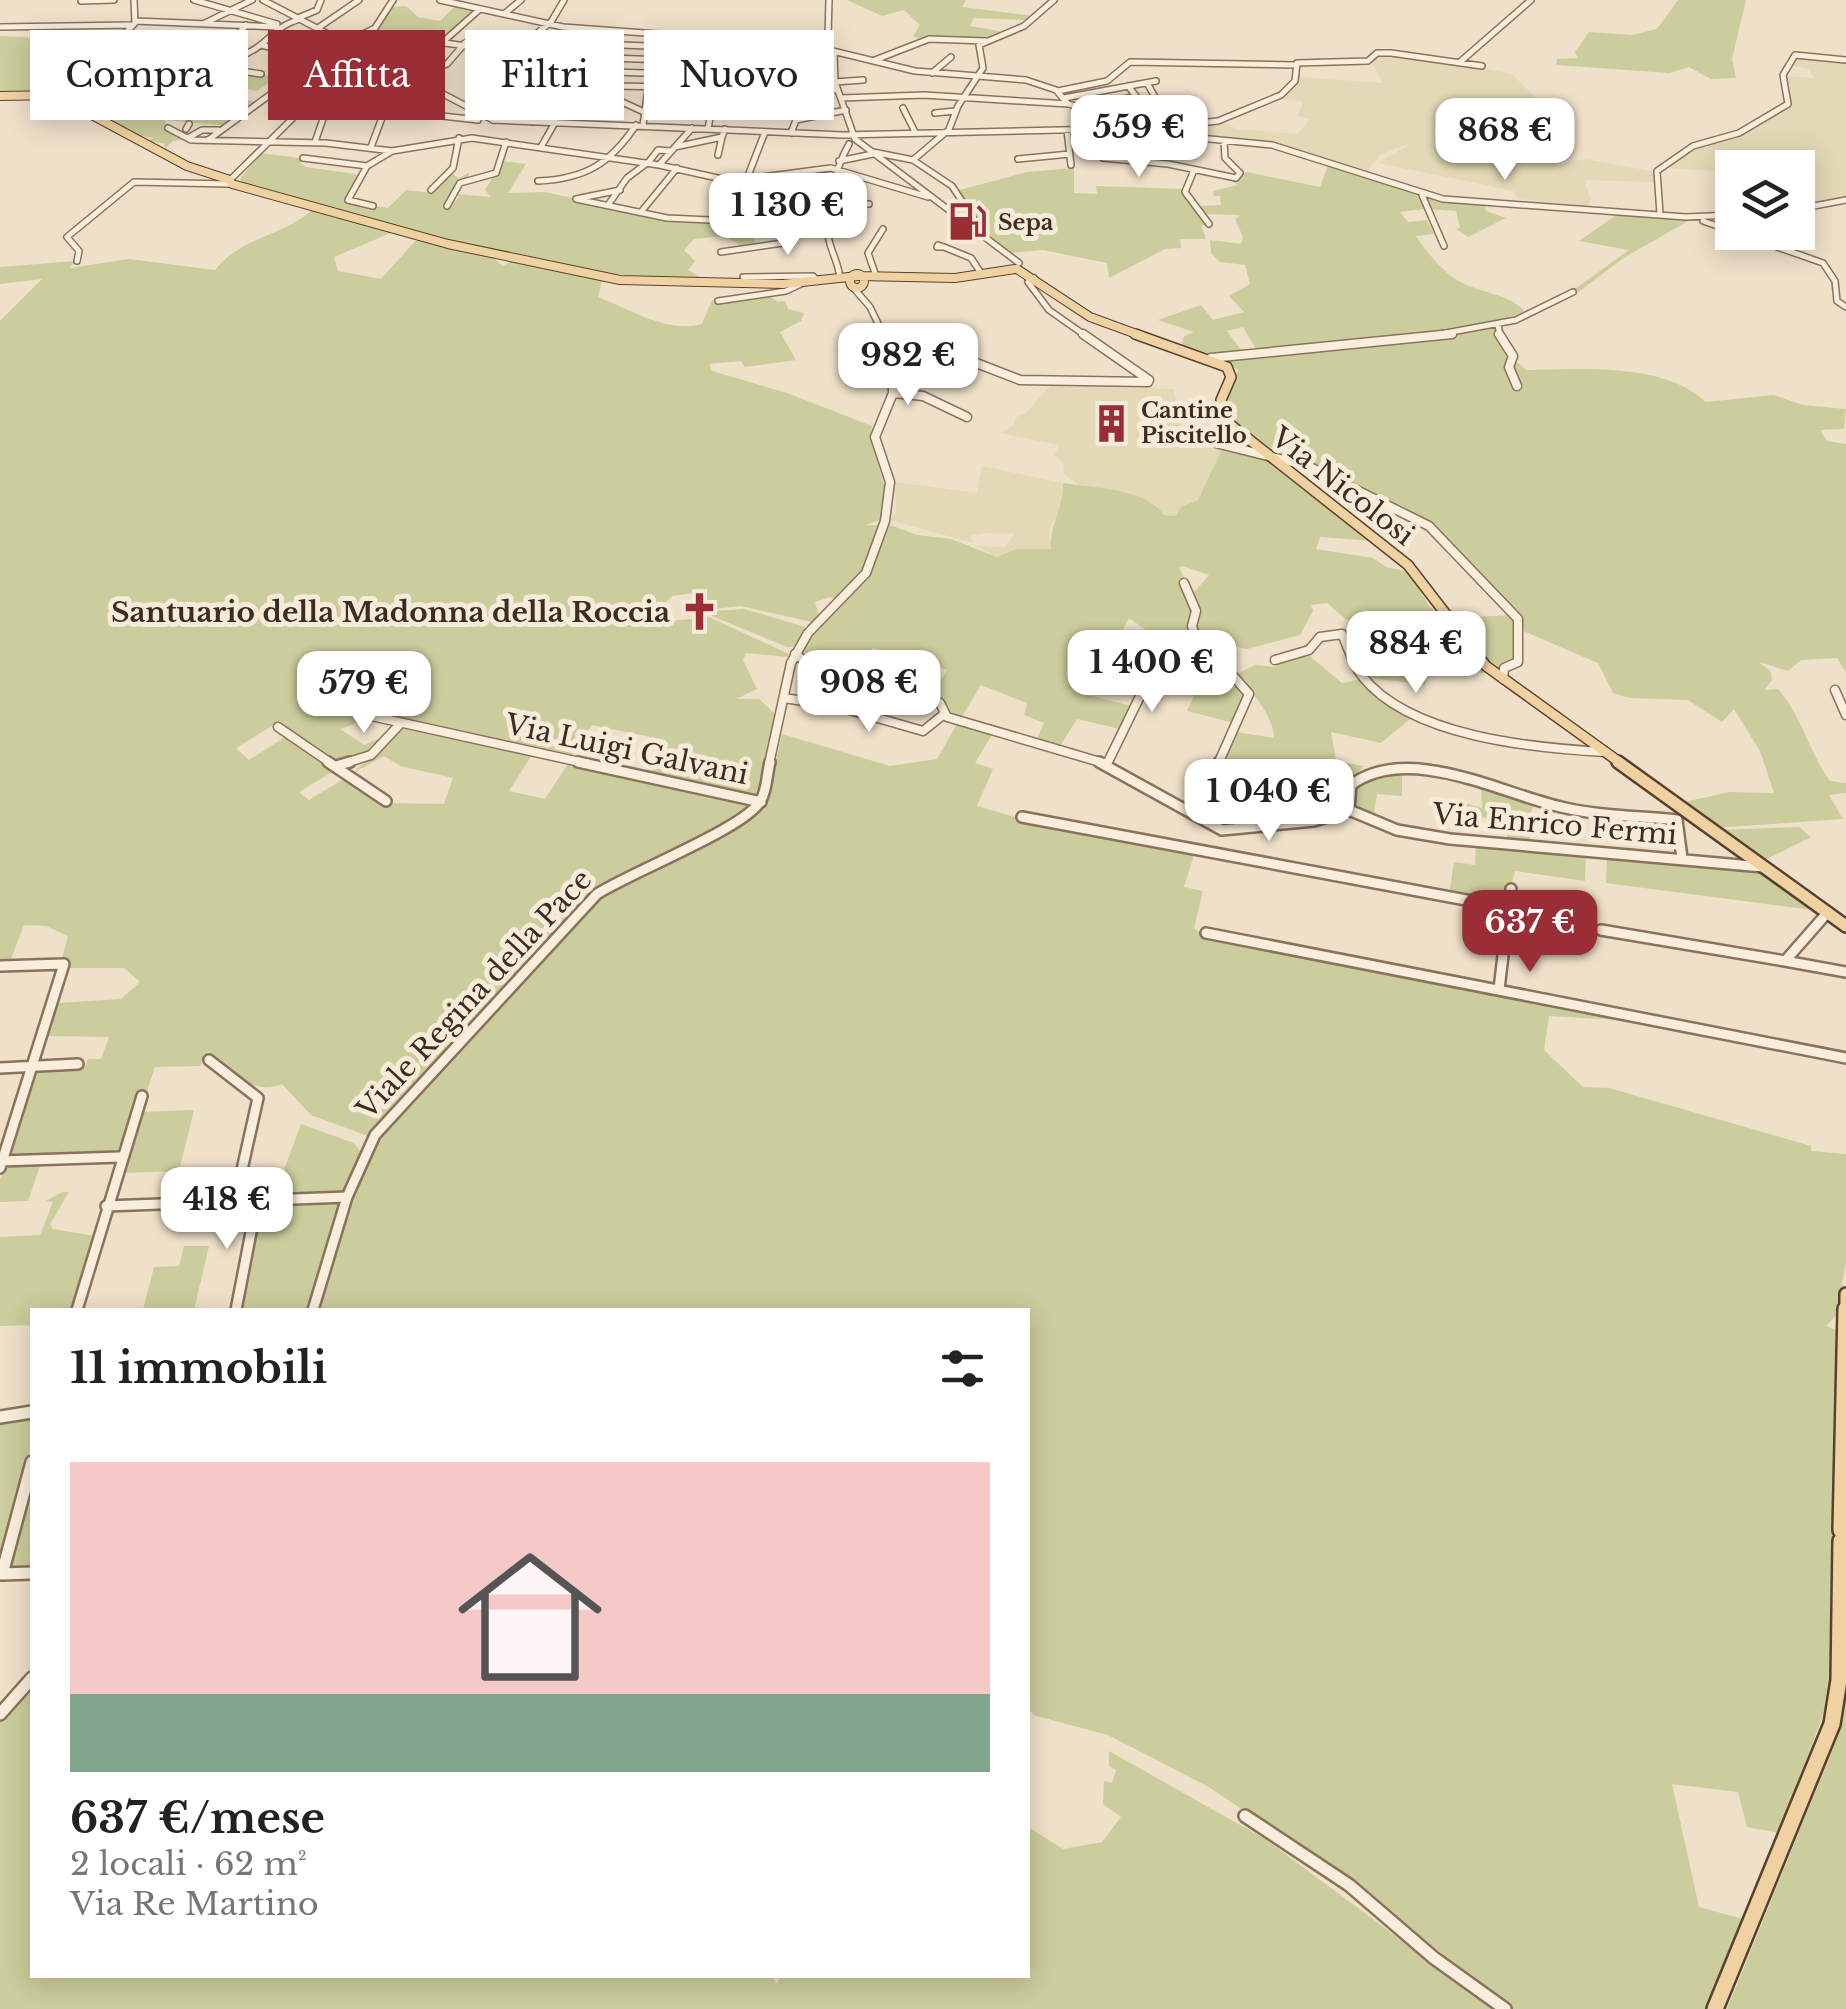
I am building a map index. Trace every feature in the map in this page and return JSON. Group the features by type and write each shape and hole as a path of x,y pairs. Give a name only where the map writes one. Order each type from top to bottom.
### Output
{"main road":[{"path":"4,96 30,97"},
{"path":"99,120 186,166 227,182 448,244 608,278 686,284 803,283 868,277 950,278 1017,266 1090,317 1212,358"},
{"path":"844,281 868,277"},
{"name":"Via Nicolosi","path":"1212,358 1231,373 1221,400 1227,422 1408,565 1470,650 1502,679 1763,867 1839,917"},
{"path":"1715,2009 1832,1724 1838,1680 1843,1537 1846,1294"},
{"path":"1842,1442 1846,1475"},
{"path":"1840,1608 1846,1574"}],"street":[{"path":"76,7 81,0 114,0"},
{"path":"127,30 134,23 134,0"},
{"path":"194,0 231,8 278,26"},
{"path":"204,24 252,0"},
{"path":"0,27 134,23 278,26 317,9 321,0"},
{"path":"318,28 359,0"},
{"path":"372,30 393,0"},
{"path":"444,0 527,19 531,26 592,30"},
{"path":"504,14 521,0"},
{"path":"545,30 564,0"},
{"path":"828,0 828,30"},
{"path":"912,160 947,132 984,64 977,48 1024,26 1054,0"},
{"path":"1460,62 1530,0"},
{"path":"268,1 322,30"},
{"path":"445,40 490,1"},
{"path":"242,30 246,25"},
{"path":"261,74 228,69 278,26"},
{"path":"875,60 913,40 951,36 986,41"},
{"path":"445,41 465,43"},
{"path":"445,65 465,43"},
{"path":"261,44 268,46"},
{"path":"834,52 910,70 1030,81 1058,91 1107,82 1130,62 1295,64 1372,61 1376,53 1482,66"},
{"path":"1660,214 1657,171 1696,145 1739,133 1788,104 1783,75 1795,55 1846,60"},
{"path":"932,72 952,56"},
{"path":"761,802 795,654 813,628 860,581 874,558 890,491 875,432 893,393 884,338 865,300 844,281 830,246 835,169 854,138 862,133 1147,128 1218,121 1281,95 1294,81 1295,64"},
{"path":"834,66 836,86 854,138"},
{"path":"902,94 910,70"},
{"path":"836,86 863,80"},
{"path":"841,98 902,94 1020,100 1054,108 1066,101 1156,82"},
{"path":"1147,83 1171,126"},
{"path":"1116,100 1135,97 1128,86"},
{"path":"1058,91 1066,101 1140,122 1179,138 1281,147 1422,195 1469,203 1518,202 1715,216"},
{"path":"208,140 268,98"},
{"path":"538,181 589,176 615,158 644,112 624,103"},
{"path":"902,108 915,132"},
{"path":"1054,108 1064,130 1071,165"},
{"path":"792,132 796,120 846,110"},
{"path":"936,112 955,112"},
{"path":"78,261 78,251 67,236 134,182 227,182 293,120"},
{"path":"315,142 323,120"},
{"path":"371,147 382,120"},
{"path":"472,138 480,120"},
{"path":"447,206 458,185 496,173 502,142 497,120 707,126 724,133"},
{"path":"594,124 596,120"},
{"path":"707,126 708,120"},
{"path":"541,147 555,122"},
{"path":"187,138 203,127"},
{"path":"218,130 168,128 187,138 315,142 392,151"},
{"path":"659,165 692,128"},
{"path":"1090,129 1100,138 1103,158 1194,170 1226,179 1240,173 1224,155 1224,141"},
{"path":"724,205 730,193 744,183 766,132"},
{"path":"718,155 724,133"},
{"path":"608,206 658,150 724,133 843,135 854,138 911,188 972,229 1017,266"},
{"path":"432,190 453,168 459,138"},
{"path":"373,206 348,200 367,166 392,151 459,138 648,163 744,183 835,169 911,188"},
{"path":"839,161 872,153 912,160 952,186 979,227 972,229"},
{"path":"1018,158 1070,154"},
{"path":"302,158 367,166"},
{"path":"641,212 677,168"},
{"path":"1194,170 1186,192 1209,224"},
{"path":"636,172 643,180"},
{"path":"744,183 749,191 783,208 804,226 829,232"},
{"path":"621,187 576,199 641,212 731,221 732,212"},
{"path":"783,208 832,194"},
{"path":"1422,195 1444,246"},
{"path":"1815,206 1846,200"},
{"path":"834,206 869,204"},
{"path":"1696,217 1740,237 1793,250 1823,263 1834,282 1837,301 1846,307"},
{"path":"721,252 787,242 804,226"},
{"path":"865,300 870,248 883,228"},
{"path":"928,253 941,247 970,258 980,274"},
{"path":"743,277 813,276 818,280"},
{"path":"1033,277 1028,282 1046,308 1148,382"},
{"path":"718,301 781,292 803,283"},
{"path":"1212,358 1237,358 1302,346 1424,338 1498,324 1574,292"},
{"path":"1498,324 1500,340 1512,356 1510,370 1517,386"},
{"path":"884,338 970,361 1020,380 1148,382"},
{"path":"893,393 923,396 967,417"},
{"path":"1184,435 1332,475 1440,532 1518,618 1518,662 1504,668 1502,679"},
{"path":"1184,583 1196,611 1192,626 1200,650 1220,661 1249,694 1196,814"},
{"path":"1274,660 1306,651 1320,636 1342,634 1362,676 1416,718 1538,748 1606,752"},
{"path":"1106,764 1163,649"},
{"path":"795,654 825,676 940,703 943,714"},
{"path":"1834,690 1846,715"},
{"path":"784,698 836,706 924,731 943,714"},
{"path":"943,714 1106,764 1231,831 1326,820 1349,810 1346,789 1350,782 1380,766 1485,784 1556,806 1678,820 1682,858"},
{"name":"Via Luigi Galvani","path":"366,715 761,802"},
{"path":"347,774 356,763 379,749 401,723"},
{"path":"278,727 386,800"},
{"path":"336,766 356,763"},
{"name":"Viale Regina della Pace","path":"315,1308 347,1197 366,1149 386,1119 597,894 631,872 733,827 761,802"},
{"name":"Via Enrico Fermi","path":"1349,810 1398,830 1450,839 1763,867"},
{"path":"1022,817 1509,908"},
{"path":"1499,989 1511,889"},
{"path":"1785,961 1839,917"},
{"path":"1601,930 1846,972"},
{"path":"1206,933 1846,1058"},
{"path":"0,966 64,964 1,1164 120,1157"},
{"path":"210,1060 258,1098 234,1202"},
{"path":"0,1068 78,1064"},
{"path":"77,1308 120,1157 142,1096"},
{"path":"106,1206 347,1197"},
{"path":"236,1308 257,1201"},
{"path":"0,1416 30,1412"},
{"path":"30,1472 2,1574 30,1573"},
{"path":"0,1714 30,1680"},
{"path":"1244,1816 1349,1885 1434,1958 1505,2009"}],"shaded area":[{"path":"1376,54 1460,63 1512,74 1534,96 1516,115 1476,110 1469,118 1472,131 1455,137 1485,132 1497,146 1516,147 1517,158 1562,163 1586,159 1656,172 1654,182 1584,180 1591,199 1587,206 1518,199 1514,191 1378,163 1413,142 1380,155 1365,173 1275,144 1182,136 1159,130 1158,126 1223,122 1237,129 1298,134 1310,119 1298,116 1303,102 1276,98 1297,77 1383,83 1372,62"},
{"path":"1797,56 1846,60 1846,198 1815,204 1815,150 1715,150 1715,171 1665,168 1695,147 1739,134 1790,105 1785,76 1815,78 1807,68 1791,66"},
{"path":"1050,386 1174,389 1183,435 1223,447 1198,500 1182,507 1176,516 1164,515 1129,495 1079,485 1064,474 1063,462 1054,456 1059,445 1000,433 1013,426 1015,418 1027,412"},
{"path":"982,466 1063,483 1064,504 1049,529 1052,549 1016,549 997,557 975,546 1004,547 1015,534 970,536 973,543 890,520 896,513 895,482 977,493"}],"green space":[{"path":"847,0 966,0 962,7 1033,16 1027,20 974,18 970,26 1004,32 986,40 917,38 913,36 920,25 904,10 882,16"},
{"path":"1678,0 1746,0 1732,59 1736,78 1711,79 1689,67 1669,73 1556,65 1557,59 1578,58 1575,52 1589,32 1632,35 1657,29"},
{"path":"457,4 477,10 450,34 445,30 375,30 390,7 406,6 418,17 440,21"},
{"path":"0,36 30,38 30,94 0,94"},
{"path":"248,73 268,76 268,83 257,91 248,89"},
{"path":"107,120 165,120 165,129 185,139 173,141 165,149 164,143 148,142 153,138 135,135"},
{"path":"165,120 236,120 230,126"},
{"path":"261,153 307,159 300,163 306,167 362,175 345,201 388,208 406,190 432,193 448,172 459,178 469,173 468,179 453,188 449,207 460,197 457,194 491,197 485,190 503,161 526,164 508,193 545,192 666,219 734,223 735,215 744,215 745,238 754,239 757,245 745,248 725,236 694,239 684,250 695,261 688,270 704,279 645,277 528,261 412,233 242,182 240,179"},
{"path":"1328,165 1420,196 1424,209 1400,212 1408,222 1427,220 1434,234 1416,236 1439,265 1461,282 1507,299 1527,313 1423,337 1257,351 1243,327 1227,331 1241,350 1233,353 1211,354 1182,345 1184,336 1194,332 1158,320 1201,305 1213,320 1244,312 1229,296 1250,284 1245,265 1220,262 1211,253 1210,240 1241,244 1243,237 1235,219 1240,215 1204,214 1196,206 1221,205 1220,196 1214,196 1213,191 1238,185 1229,180 1247,172 1320,187"},
{"path":"1074,168 1074,193 1097,194 1096,186 1183,189 1207,225 1201,225 1206,239 1180,239 1181,248 1165,249 1109,278 1107,263 1043,250 1009,253 975,229 980,227 959,190 1027,172"},
{"path":"1424,197 1484,205 1486,211 1506,218 1468,237 1456,229 1460,228 1456,211 1428,209"},
{"path":"312,210 393,232 334,257 338,271 381,279 417,239 491,256 503,266 513,260 602,280 598,297 676,326 702,324 712,300 766,294 778,302 785,301 788,309 804,313 801,321 780,332 796,360 745,367 741,361 709,364 712,371 787,393 872,426 870,438 886,491 880,520 865,525 879,525 862,572 838,600 830,597 815,602 819,615 812,622 741,606 713,609 700,603 703,592 672,596 660,609 671,621 709,617 789,654 788,657 746,653 743,660 757,689 736,699 759,699 775,714 760,796 754,798 644,774 665,740 592,725 571,757 384,717 410,685 390,680 357,723 340,729 364,745 390,734 377,749 337,764 277,723 236,748 249,760 287,736 337,769 299,792 309,800 347,777 385,803 444,804 453,778 400,766 384,756 351,774 408,725 532,755 509,791 545,799 569,762 753,803 721,831 601,885 368,1136 311,1115 282,1084 261,1087 242,1080 208,1051 200,1066 155,1067 147,1091 137,1094 119,1154 10,1159 37,1069 85,1067 88,1059 101,1059 109,1037 47,1036 57,1003 121,999 140,982 124,968 67,968 61,962 68,936 46,926 24,925 9,964 0,964 0,321 42,279 0,284 0,267 75,261 70,268 129,259 215,270 236,250"},
{"path":"1622,211 1692,219 1625,257 1577,293 1572,291 1629,250 1579,241"},
{"path":"1495,326 1510,355 1507,368 1518,388 1523,386 1511,368 1515,360 1526,370 1596,369 1645,374 1688,389 1706,402 1774,395 1803,405 1846,409 1844,429 1820,430 1827,441 1846,444 1846,672 1837,658 1801,660 1788,671 1759,662 1771,672 1772,680 1764,690 1778,689 1830,781 1846,783 1846,793 1829,795 1843,819 1714,828 1680,803 1729,792 1774,793 1760,751 1734,709 1722,722 1688,700 1630,698 1613,693 1598,663 1521,630 1516,610 1439,530 1331,473 1273,456 1234,424 1226,406 1238,370 1224,361 1272,350 1434,338"},
{"path":"1223,447 1267,459 1374,541 1320,537 1316,549 1373,558 1386,567 1410,572 1429,606 1444,619 1403,626 1413,631 1449,627 1472,658 1493,674 1427,667 1425,685 1372,678 1358,652 1396,654 1415,649 1419,639 1361,632 1327,603 1311,605 1313,611 1300,635 1247,649 1216,642 1237,674 1255,665 1276,667 1282,660 1306,653 1342,683 1363,679 1410,719 1381,743 1331,732 1336,761 1364,766 1344,789 1345,808 1321,819 1271,822 1275,803 1248,792 1251,784 1216,776 1236,732 1274,738 1273,728 1247,687 1198,643 1195,609 1191,596 1209,575 1183,566 1179,567 1184,579 1180,587 1193,606 1190,628 1195,640 1207,656 1247,692 1234,723 1187,711 1207,666 1162,656 1163,642 1129,618 1111,652 1154,662 1148,673 1105,663 1089,695 1131,706 1120,729 1077,719 1059,748 1036,741 1044,723 1024,715 1027,703 981,685 961,718 947,713 945,704 930,698 947,670 931,664 910,694 876,686 895,652 872,648 850,680 819,670 800,656 811,635 868,579 890,525 917,535 951,539 997,557 1016,549 1051,549 1063,483 1132,494 1156,506 1164,515 1176,516 1181,507 1198,500"},
{"path":"744,609 806,629 793,647 787,647 712,616 714,611"},
{"path":"1515,615 1516,660 1501,675 1480,658 1450,618"},
{"path":"958,722 993,733 975,763 993,769 977,806 1025,820 1195,852 1184,887 1203,891 1194,928 1207,938 1704,1034 1705,1038 1618,1020 1549,1016 1544,1050 1583,1087 1609,1088 1811,1146 1811,1151 1846,1154 1846,1263 1837,1315 1826,1326 1836,1330 1829,1699 1779,1833 1747,1827 1738,1792 1672,1784 1699,1907 1743,1919 1705,2009 1512,2009 1352,1882 1207,1786 1108,1735 1033,1715 1030,1308 319,1308 361,1173 389,1122 603,894 753,817 768,796 782,734 890,766 937,759"},
{"path":"1389,770 1402,774 1402,796 1377,794 1373,819 1353,808 1351,785"},
{"path":"1481,785 1536,801 1530,814 1530,842 1507,840 1507,820 1458,815 1458,801 1482,808"},
{"path":"1211,790 1245,800 1233,829 1201,814"},
{"path":"1799,827 1811,837 1761,862 1717,830"},
{"path":"1476,843 1586,850 1585,881 1515,871 1506,905 1449,895 1454,862 1475,865"},
{"path":"1607,852 1759,869 1821,911 1606,883"},
{"path":"194,1110 179,1171 123,1173 141,1112"},
{"path":"301,1124 354,1143 360,1151 344,1190 337,1195 241,1198 247,1171 284,1170"},
{"path":"41,1163 28,1201 0,1202 0,1180 7,1165"},
{"path":"69,1192 50,1224 53,1229 95,1236 74,1308 30,1308 30,1325 0,1326 0,1237 40,1235 53,1202 46,1201"},
{"path":"340,1202 308,1308 239,1308 260,1204"},
{"path":"184,1246 209,1246 194,1308 144,1308 154,1267 179,1266"},
{"path":"30,1417 30,1450 0,1562 0,1422"},
{"path":"30,1487 30,1569 16,1569 10,1563"},
{"path":"30,1688 30,1978 773,1978 776,1984 780,1978 1030,1978 1030,1828 1063,1849 1102,1842 1121,1817 1103,1804 1104,1781 1112,1783 1116,1770 1109,1766 1109,1751 1265,1839 1440,1972 1498,2009 0,2009 0,1722"},
{"path":"1846,1695 1846,2009 1727,2009 1832,1751"}],"place":[{"name":"Sepa","path":"968,222"},
{"name":"Cantine Piscitello","path":"1111,423"},
{"name":"Santuario della Madonna della Roccia","path":"700,612"}]}
